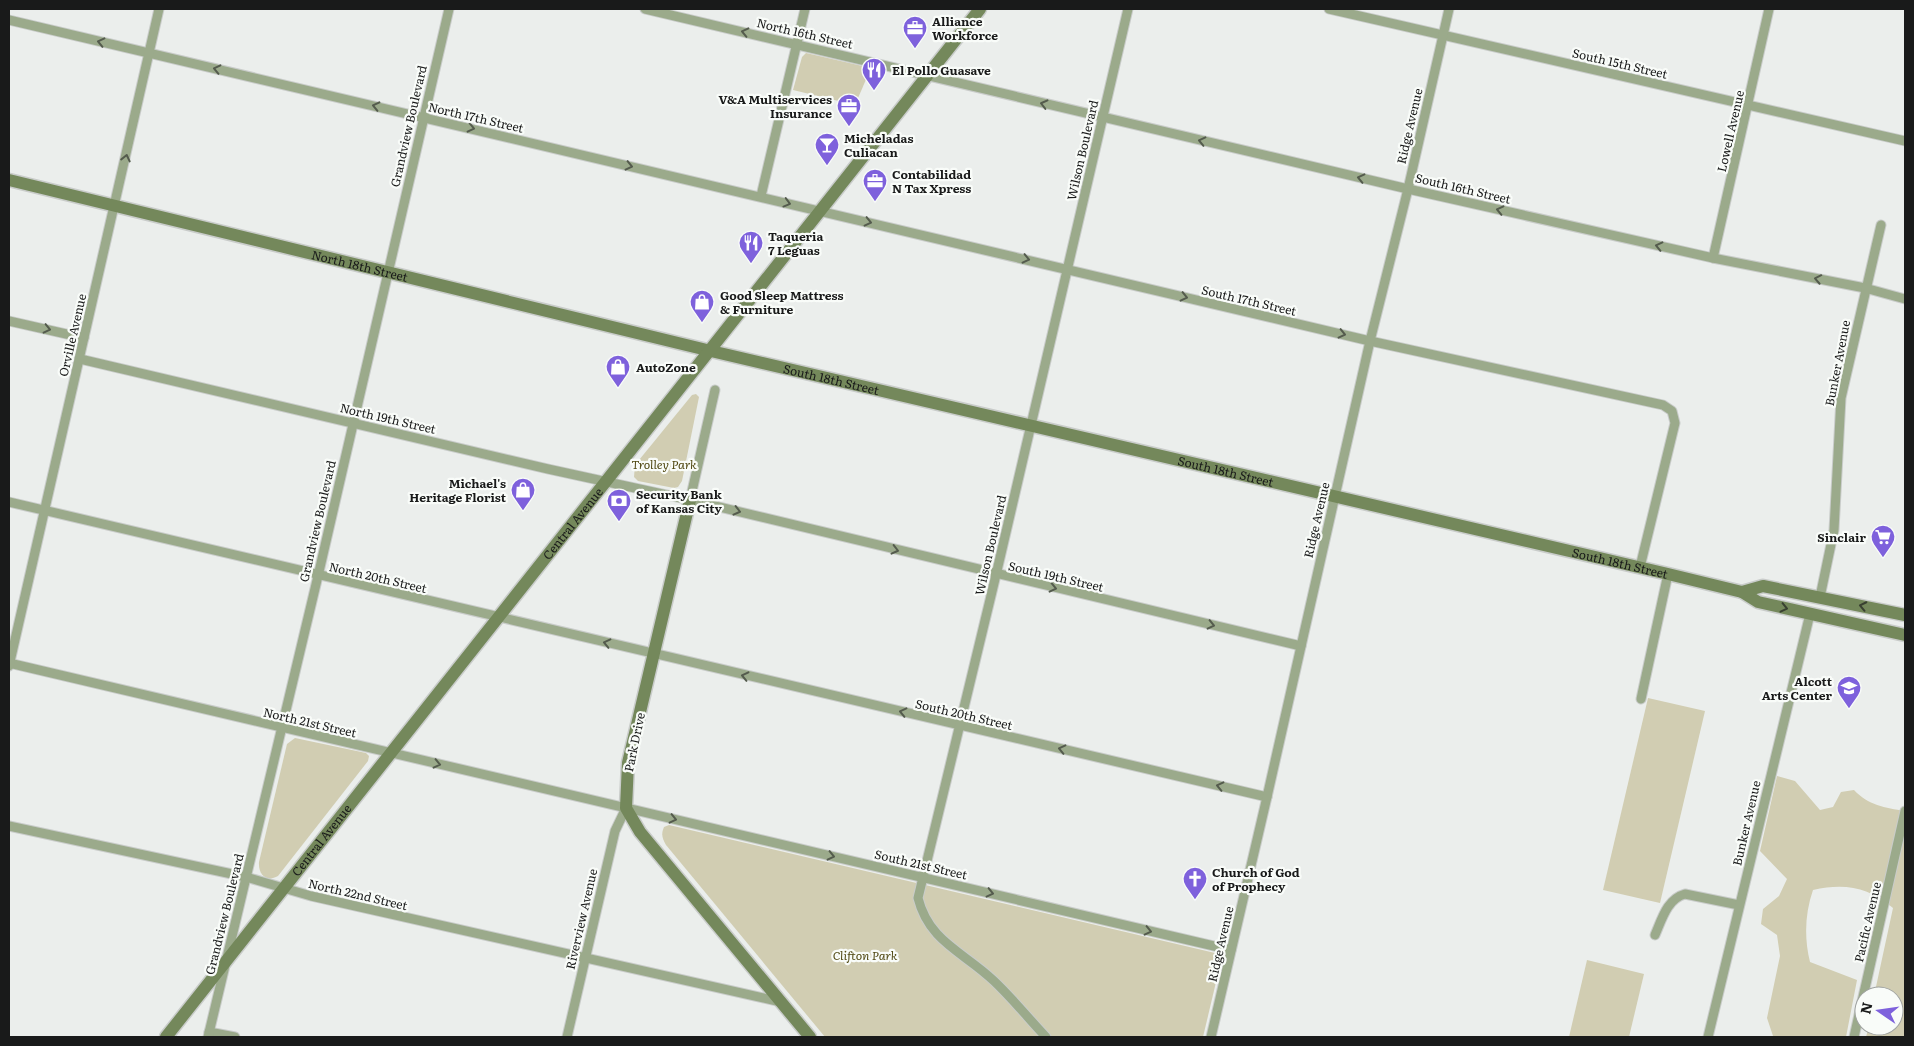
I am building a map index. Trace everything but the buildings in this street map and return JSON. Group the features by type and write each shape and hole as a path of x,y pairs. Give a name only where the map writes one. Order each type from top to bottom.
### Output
{"main road":[{"name":"Central Avenue","path":"166,1037 281,888 711,351 980,9"},
{"name":"North 18th Street","path":"9,180 711,351"},
{"name":"South 18th Street","path":"711,351 1668,574 1742,592 1758,602 1905,635"},
{"name":"Park Drive","path":"626,808 628,763 690,500"},
{"name":"South 18th Street","path":"1742,592 1763,586 1905,615"},
{"path":"626,808 640,832 810,1037"}],"street":[{"name":"Orville Avenue","path":"9,664 159,9"},
{"name":"Grandview Boulevard","path":"208,1034 318,576 449,9"},
{"name":"North 16th Street","path":"645,9 929,76"},
{"path":"761,196 805,9"},
{"name":"Wilson Boulevard","path":"1046,1037 993,980 938,937 922,914 918,898 996,575 1128,9"},
{"name":"South 15th Street","path":"1330,9 1905,141"},
{"name":"Ridge Avenue","path":"1210,1037 1267,797 1370,341 1408,188 1449,9"},
{"name":"Lowell Avenue","path":"1713,258 1749,106 1768,9"},
{"name":"North 17th Street","path":"9,20 761,196 820,212"},
{"name":"South 16th Street","path":"929,76 1102,118 1713,258 1866,288 1905,299"},
{"name":"South 17th Street","path":"820,212 1370,341 1663,405 1672,411 1675,423 1640,568"},
{"name":"Bunker Avenue","path":"1820,597 1834,530 1840,398 1881,225"},
{"path":"9,321 84,338"},
{"name":"North 19th Street","path":"80,359 690,500"},
{"name":"Park Drive","path":"690,500 715,390"},
{"name":"South 19th Street","path":"690,500 996,575 1300,646"},
{"name":"North 20th Street","path":"9,502 654,655"},
{"path":"1640,699 1668,574"},
{"name":"Bunker Avenue","path":"1708,1037 1810,614"},
{"name":"South 20th Street","path":"654,655 1267,797"},
{"name":"North 21st Street","path":"9,664 604,804"},
{"name":"South 21st Street","path":"604,804 1231,950"},
{"name":"Riverview Avenue","path":"567,1037 614,831 626,808"},
{"name":"Pacific Avenue","path":"1854,1037 1905,811"},
{"name":"North 22nd Street","path":"9,826 246,877 311,896 781,1002"},
{"path":"1656,935 1670,902 1676,896 1685,894 1739,905"},
{"path":"208,1034 234,1037"}],"green space":[{"path":"806,53 871,68 855,105 793,90 802,57"},
{"name":"Trolley Park","path":"696,394 699,397 682,481 678,487 674,488 638,481 634,477 635,465 692,395"},
{"path":"1648,698 1705,711 1660,903 1603,890"},
{"path":"295,738 366,753 369,756 368,761 278,876 266,878 261,874 259,862 287,744"},
{"path":"1777,776 1795,781 1820,810 1833,807 1841,792 1854,790 1871,802 1884,807 1905,811 1905,1037 1866,1037 1904,1036 1904,986 1876,986 1893,908 1874,895 1856,888 1846,887 1813,890 1806,926 1810,962 1857,980 1856,986 1854,986 1846,1037 1773,1036 1767,1018 1780,956 1777,935 1761,924 1763,909 1779,896 1787,879 1760,851"},
{"name":"Clifton Park","path":"669,825 1215,953 1221,961 1203,1037 825,1037 666,845 662,832 664,827"},
{"path":"1587,960 1644,974 1629,1037 1569,1037"}],"place":[{"name":"Alliance Workforce","path":"915,49"},
{"name":"El Pollo Guasave","path":"874,91"},
{"name":"V&A Multiservices Insurance","path":"849,127"},
{"name":"Micheladas Culiacan","path":"827,166"},
{"name":"Contabilidad N Tax Xpress","path":"875,202"},
{"name":"Taqueria 7 Leguas","path":"751,264"},
{"name":"Good Sleep Mattress & Furniture","path":"702,323"},
{"name":"AutoZone","path":"618,388"},
{"name":"Michael's Heritage Florist","path":"523,511"},
{"name":"Security Bank of Kansas City","path":"619,522"},
{"name":"Sinclair","path":"1883,558"},
{"name":"Alcott Arts Center","path":"1849,709"},
{"name":"Church of God of Prophecy","path":"1195,900"}]}
